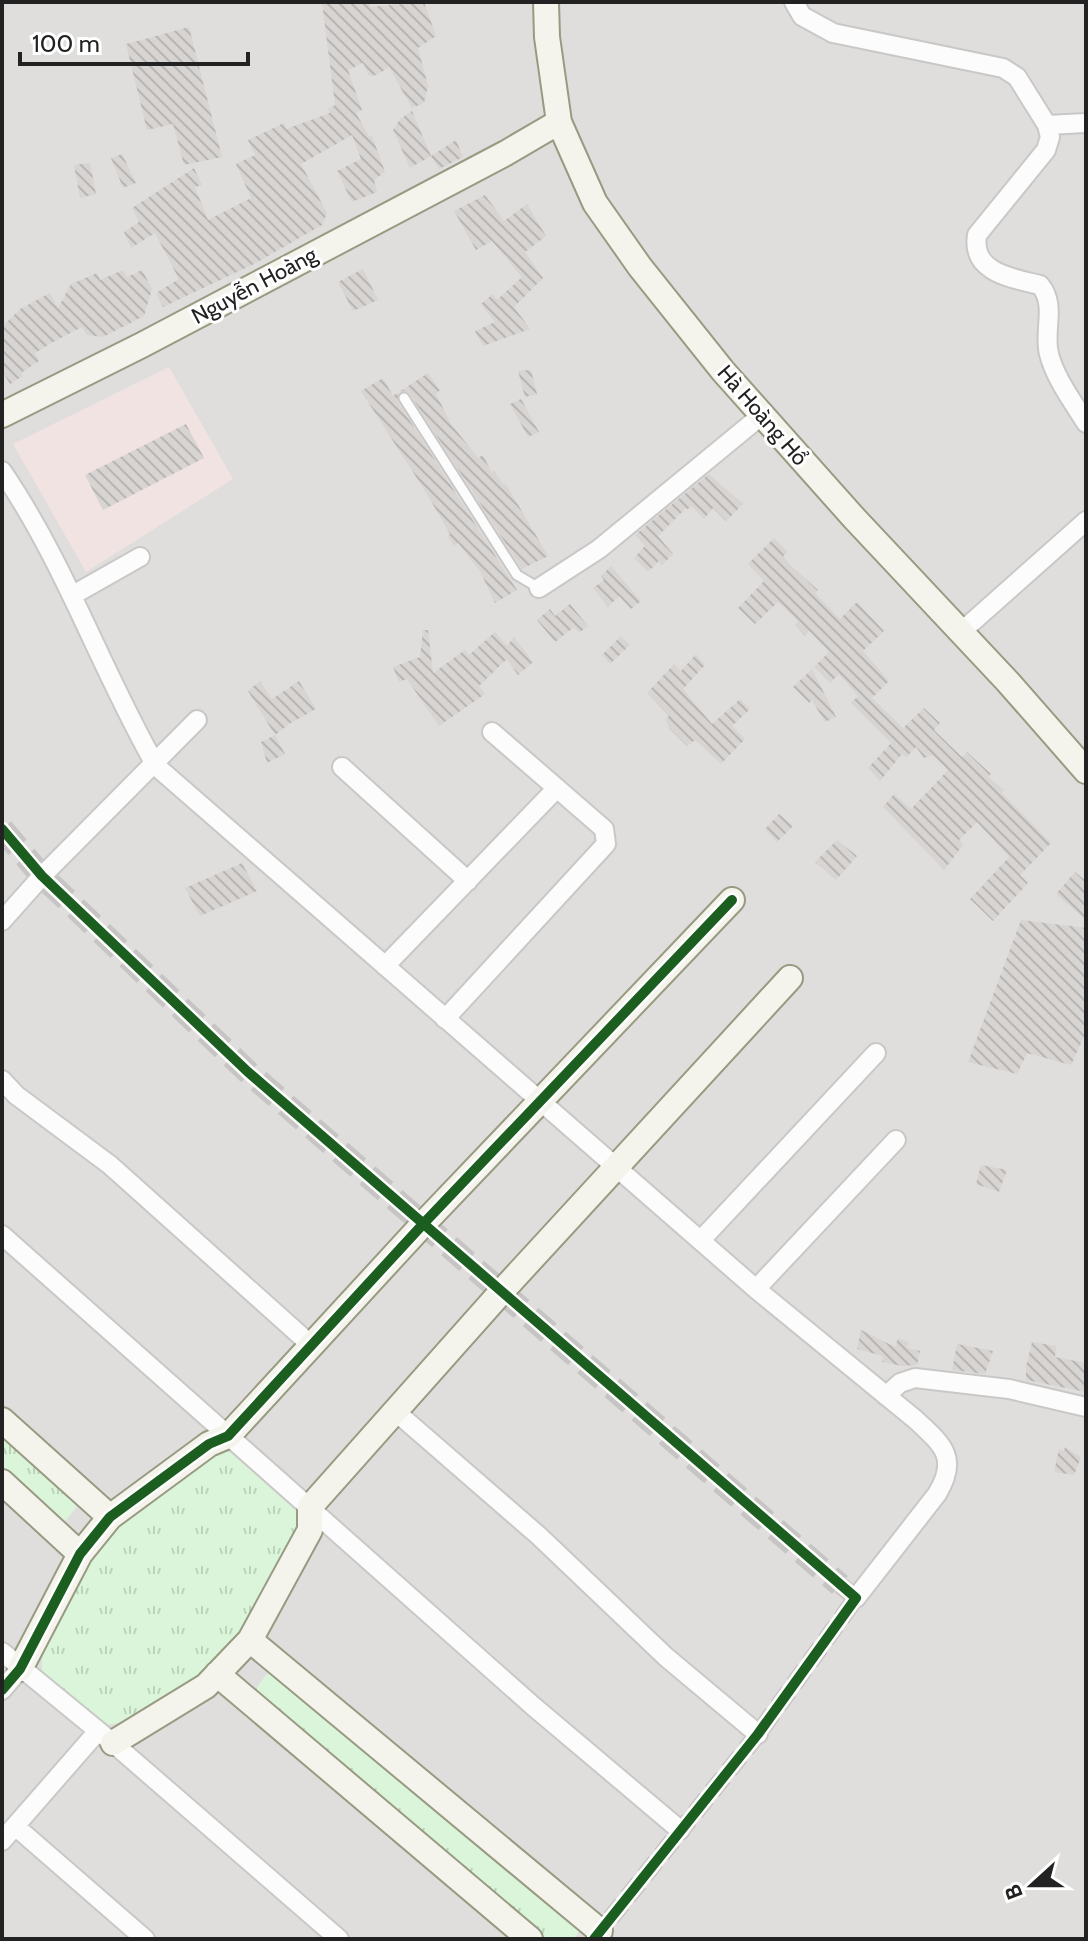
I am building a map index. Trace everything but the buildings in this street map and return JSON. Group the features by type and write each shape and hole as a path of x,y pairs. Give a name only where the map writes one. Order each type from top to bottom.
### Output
{"street":[{"name":"Hà Hoàng Hổ","path":"546,2 547,37 559,122 595,203 622,242 714,360 754,422 854,518 1086,771"},
{"path":"794,2 802,16 833,33 1011,72 1017,77 1047,125 1050,137 1046,150 977,235 976,247 982,263 994,272 1040,285 1044,290 1049,308 1048,350 1058,376 1086,423"},
{"name":"Nguyễn Hoàng","path":"2,415 142,345 559,122"},
{"path":"1047,125 1086,123"},
{"path":"539,588 599,549 754,422"},
{"path":"2,471 73,595 126,712 155,764 615,1168 940,1442 947,1456 948,1468 937,1494 856,1598"},
{"path":"961,632 1086,521"},
{"path":"73,595 140,557"},
{"path":"2,921 42,876 197,720"},
{"path":"445,1019 606,844 604,829 492,732"},
{"path":"342,767 468,881"},
{"path":"385,966 557,788"},
{"path":"2,1690 11,1660 80,1554 110,1517 209,1444 228,1436 732,900"},
{"path":"2,1841 105,1737 206,1686 250,1640 310,1530 310,1507 790,978"},
{"path":"701,1240 876,1053"},
{"path":"2,1080 16,1095 110,1165 311,1345"},
{"path":"756,1289 896,1140"},
{"path":"2,1235 533,1706 680,1830"},
{"path":"886,1396 900,1383 915,1378 1009,1389 1086,1407"},
{"path":"395,1411 539,1536 666,1657 758,1734"},
{"path":"2,1420 110,1517"},
{"path":"2,1482 80,1554"},
{"path":"250,1640 600,1931"},
{"path":"11,1660 339,1939"},
{"path":"217,1674 530,1939"},
{"path":"15,1826 145,1939"}],"lane":[{"path":"404,398 517,575 539,588"}],"shaded area":[{"path":"2,2 1086,2 1086,1939 2,1939"},
{"path":"169,367 233,479 86,572 13,444"}],"green space":[{"path":"2,1429 82,1500 62,1525 2,1469"},
{"path":"219,1449 231,1450 296,1509 297,1522 293,1536 256,1609 210,1668 169,1698 125,1721 104,1725 44,1678 42,1661 57,1617 86,1568 117,1527 148,1497"},
{"path":"270,1670 580,1930 574,1939 546,1939 254,1691"}],"tunnel":[{"path":"2,829 42,876 248,1072 840,1585"},
{"path":"594,1939 758,1734 856,1598 840,1585"}],"cycle path":[{"path":"2,829 42,876 248,1072 856,1598 758,1734 594,1939"},
{"path":"2,1690 20,1669 80,1554 110,1517 209,1444 228,1436 425,1222 732,900"}]}
